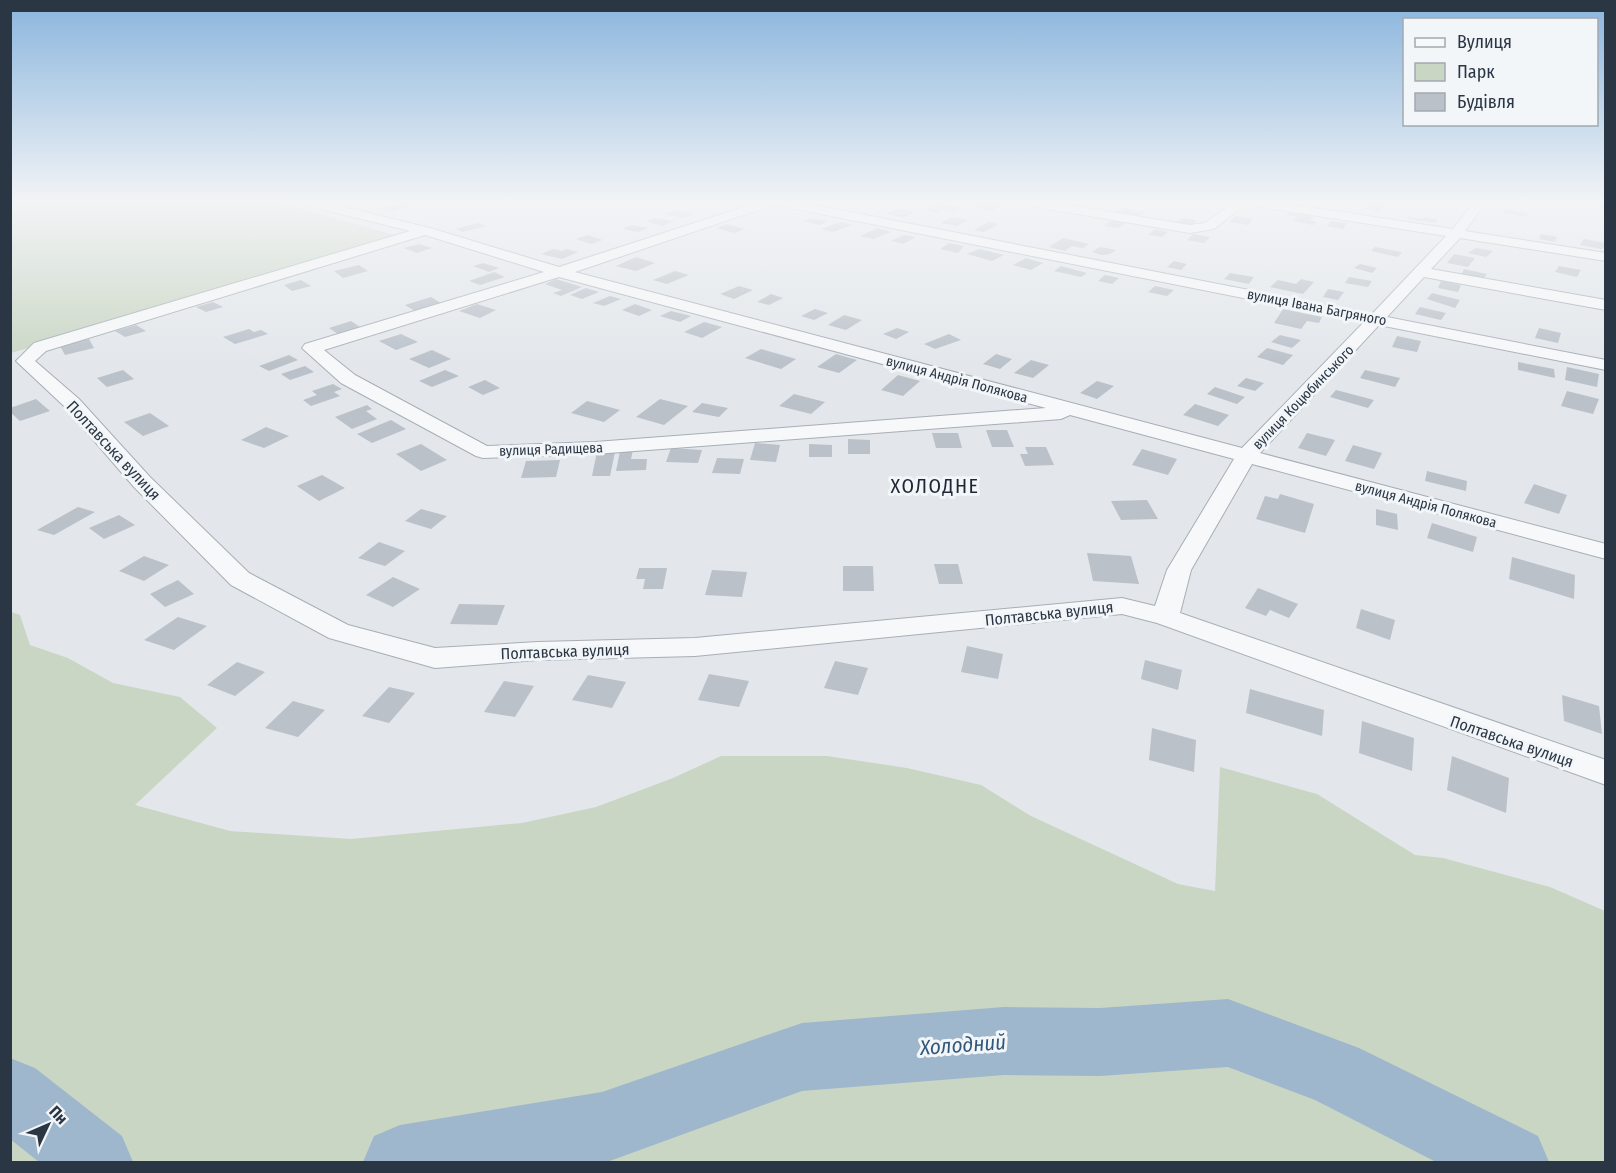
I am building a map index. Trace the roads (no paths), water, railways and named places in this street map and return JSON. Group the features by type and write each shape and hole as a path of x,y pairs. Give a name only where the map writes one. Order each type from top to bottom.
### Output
{"street":[{"name":"Полтавська вулиця","path":"340,257 40,347 25,361 72,403 142,482 240,579 339,632 435,658 537,651 695,647 1122,606 1165,617 1605,773"},
{"name":"вулиця Андрія Полякова","path":"509,257 1605,552"},
{"path":"559,272 605,257"},
{"name":"вулиця Івана Багряного","path":"1058,257 1605,365"},
{"name":"вулиця Коцюбинського","path":"1165,617 1179,570 1246,456 1378,320 1435,257"},
{"name":"вулиця Радищева","path":"559,272 310,348 348,379 483,452 595,448 1079,411"},
{"path":"1421,272 1605,305"}],"waterway":[{"name":"Холодний","path":"400,1162 602,1128 802,1057 1004,1041 1100,1042 1228,1033 1334,1073 1512,1162"},
{"name":"Холодний","path":"10,1093 96,1162"}],"district":[{"name":"ХОЛОДНЕ","path":"935,486"}]}
